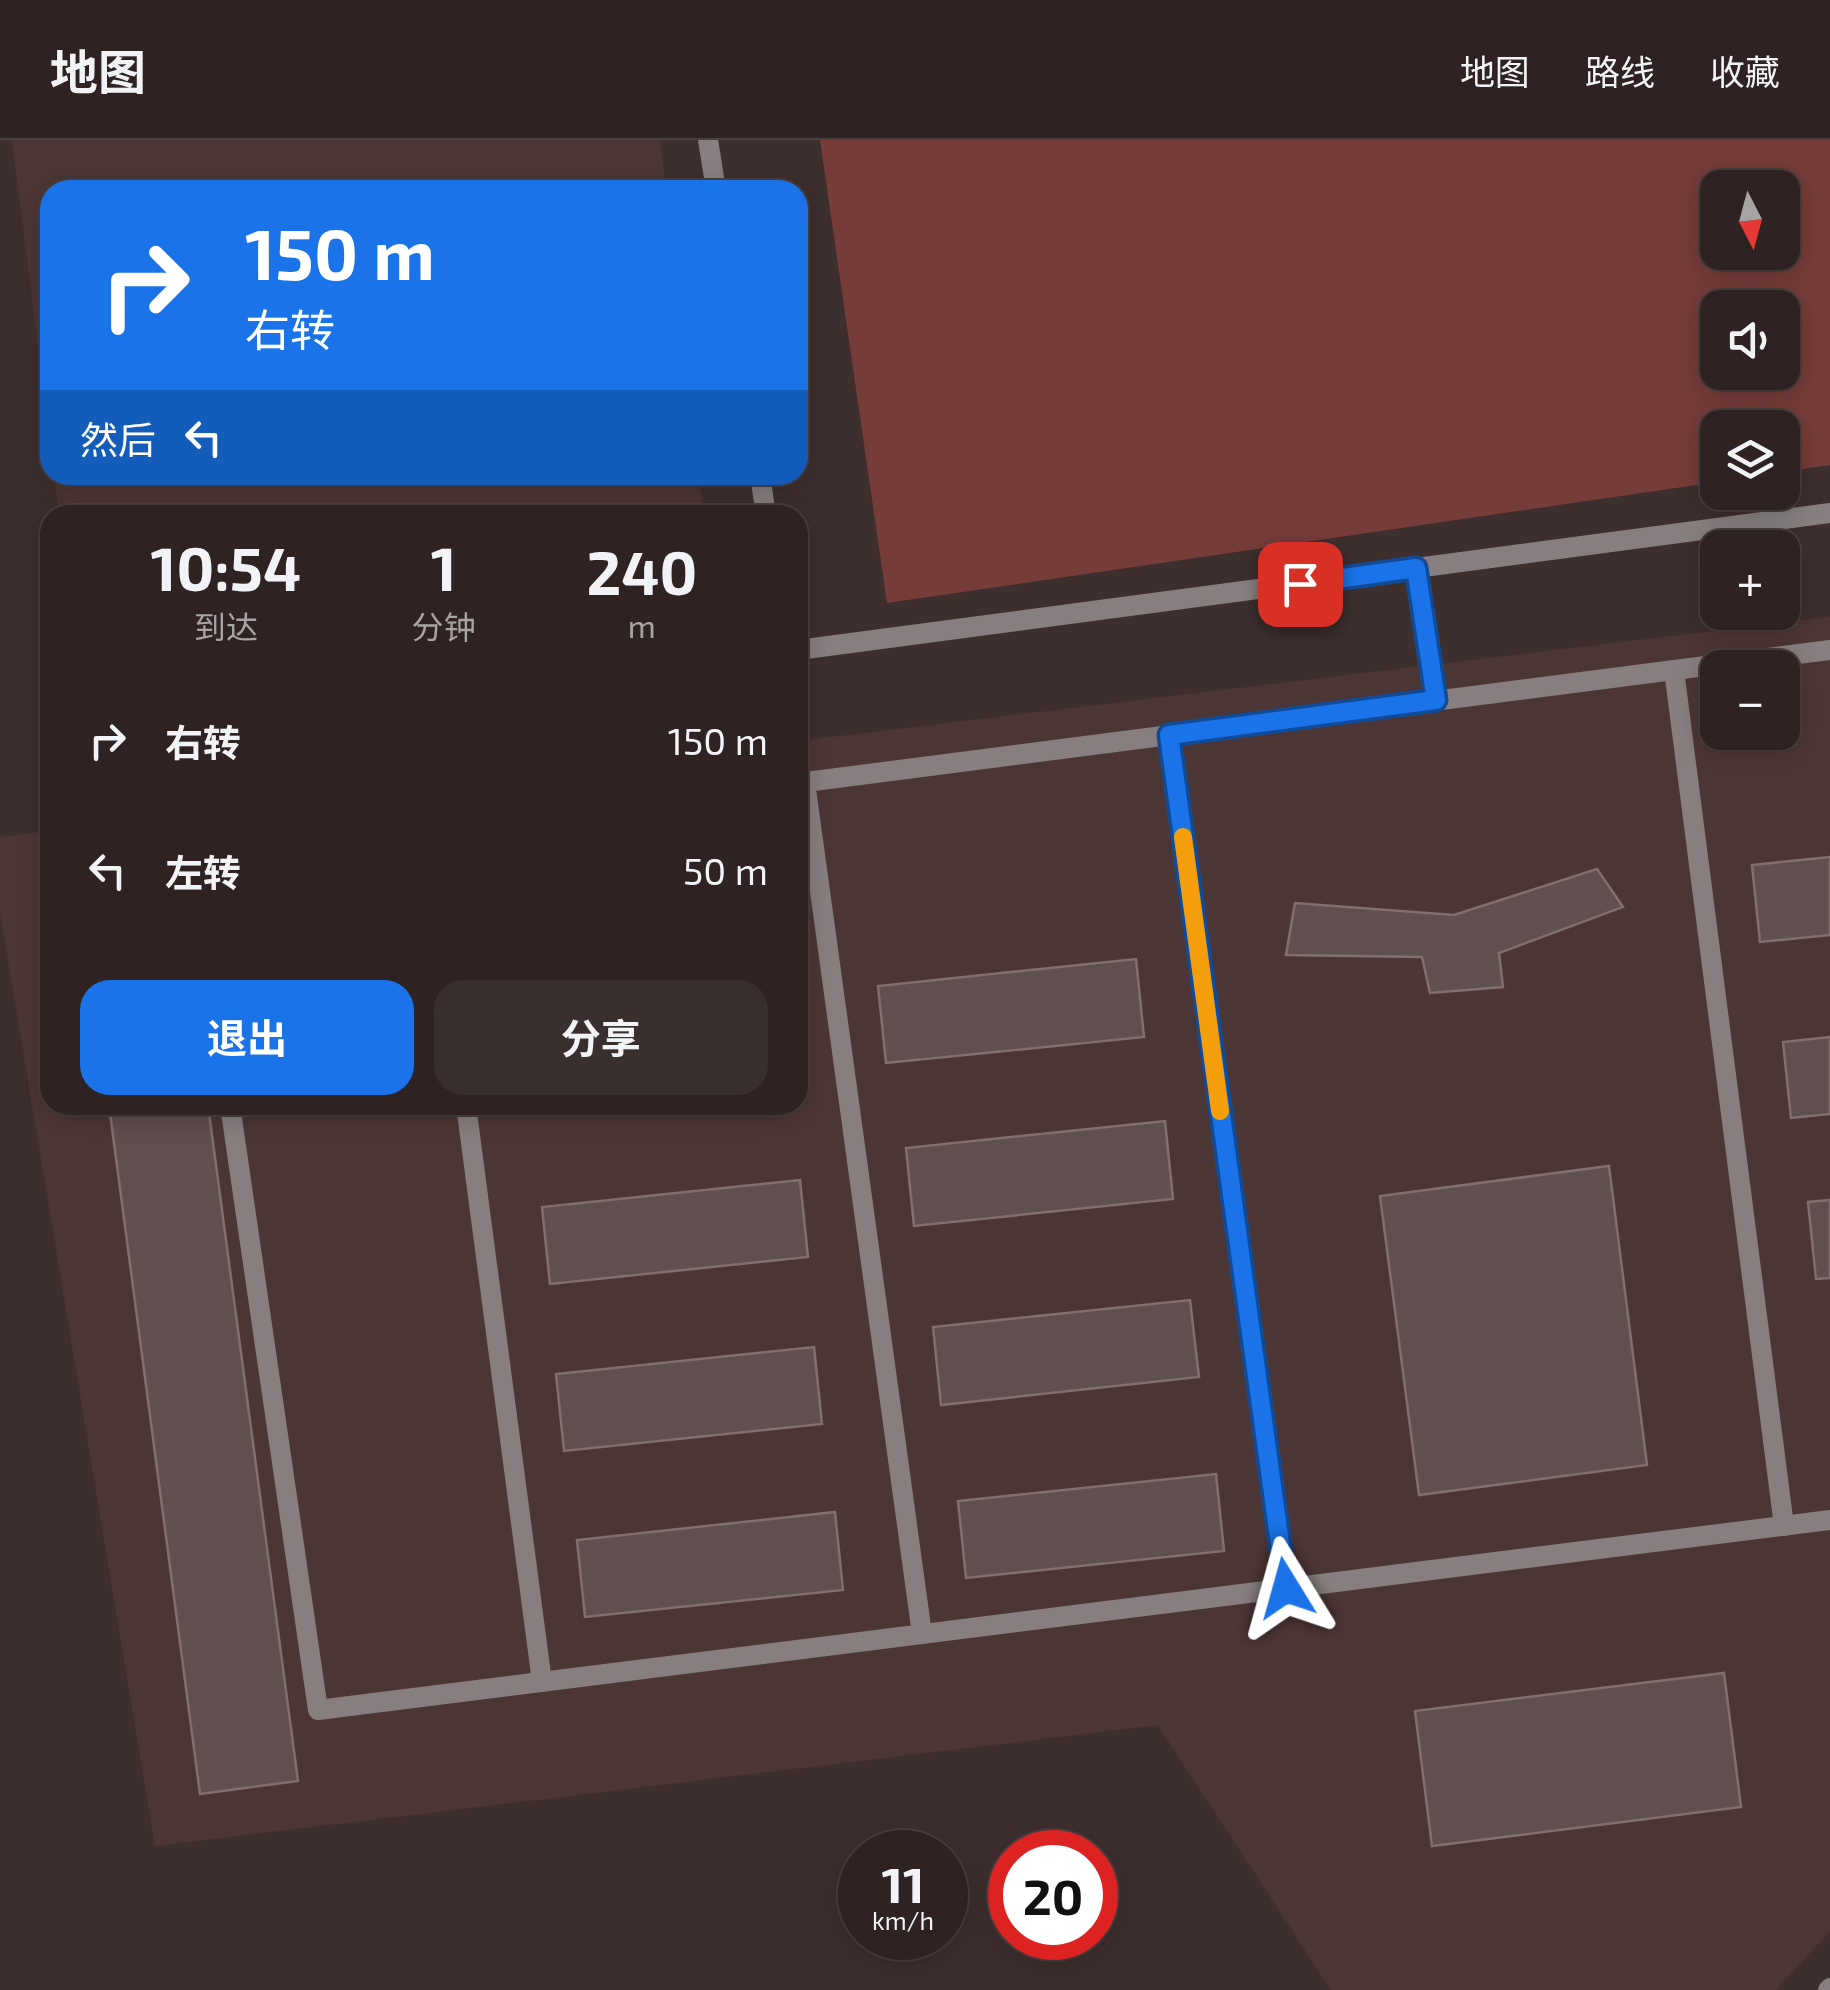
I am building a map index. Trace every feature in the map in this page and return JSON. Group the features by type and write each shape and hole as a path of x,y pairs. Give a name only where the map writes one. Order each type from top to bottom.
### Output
{"street":[{"path":"708,140 714,180"},
{"path":"808,649 1830,513"},
{"path":"1416,568 1436,700"},
{"path":"808,781 1830,650"},
{"path":"1674,670 1784,1526"},
{"path":"1169,735 1286,1588"},
{"path":"808,831 922,1634"},
{"path":"231,1115 318,1710 1830,1520"},
{"path":"467,1115 542,1682"}],"shaded area":[{"path":"12,140 660,140 665,180 40,180 40,361"},
{"path":"820,140 1830,140 1830,465 1800,469 1800,410 1700,410 1700,484 887,603"},
{"path":"55,485 700,485 703,505 58,505"},
{"path":"1830,617 1830,1931 1776,1990 1331,1990 1158,1725 155,1846 0,912 0,837 40,832 40,1115 808,1115 808,740 1722,630 1800,630 1800,621"}],"building":[{"path":"1830,857 1830,935 1760,942 1752,865"},
{"path":"1597,869 1623,907 1499,953 1503,987 1430,993 1422,957 1286,955 1295,903 1454,915"},
{"path":"1136,959 1144,1037 886,1063 878,986"},
{"path":"1830,1037 1830,1114 1791,1118 1783,1042"},
{"path":"110,1115 209,1115 298,1781 200,1794"},
{"path":"1165,1121 1173,1199 914,1226 906,1148"},
{"path":"1609,1166 1647,1465 1419,1495 1380,1196"},
{"path":"800,1180 808,1257 550,1284 542,1207"},
{"path":"1830,1200 1830,1278 1816,1279 1808,1202"},
{"path":"1190,1300 1199,1377 941,1405 933,1327"},
{"path":"814,1347 822,1424 564,1451 556,1374"},
{"path":"1216,1474 1224,1551 966,1578 958,1501"},
{"path":"835,1512 843,1590 585,1617 577,1540"},
{"path":"1724,1673 1741,1807 1432,1846 1415,1711"}],"slow traffic":[{"path":"1183,837 1220,1111"}],"route":[{"path":"1286,1588 1169,735 1436,700 1416,568 1300,584"}]}
